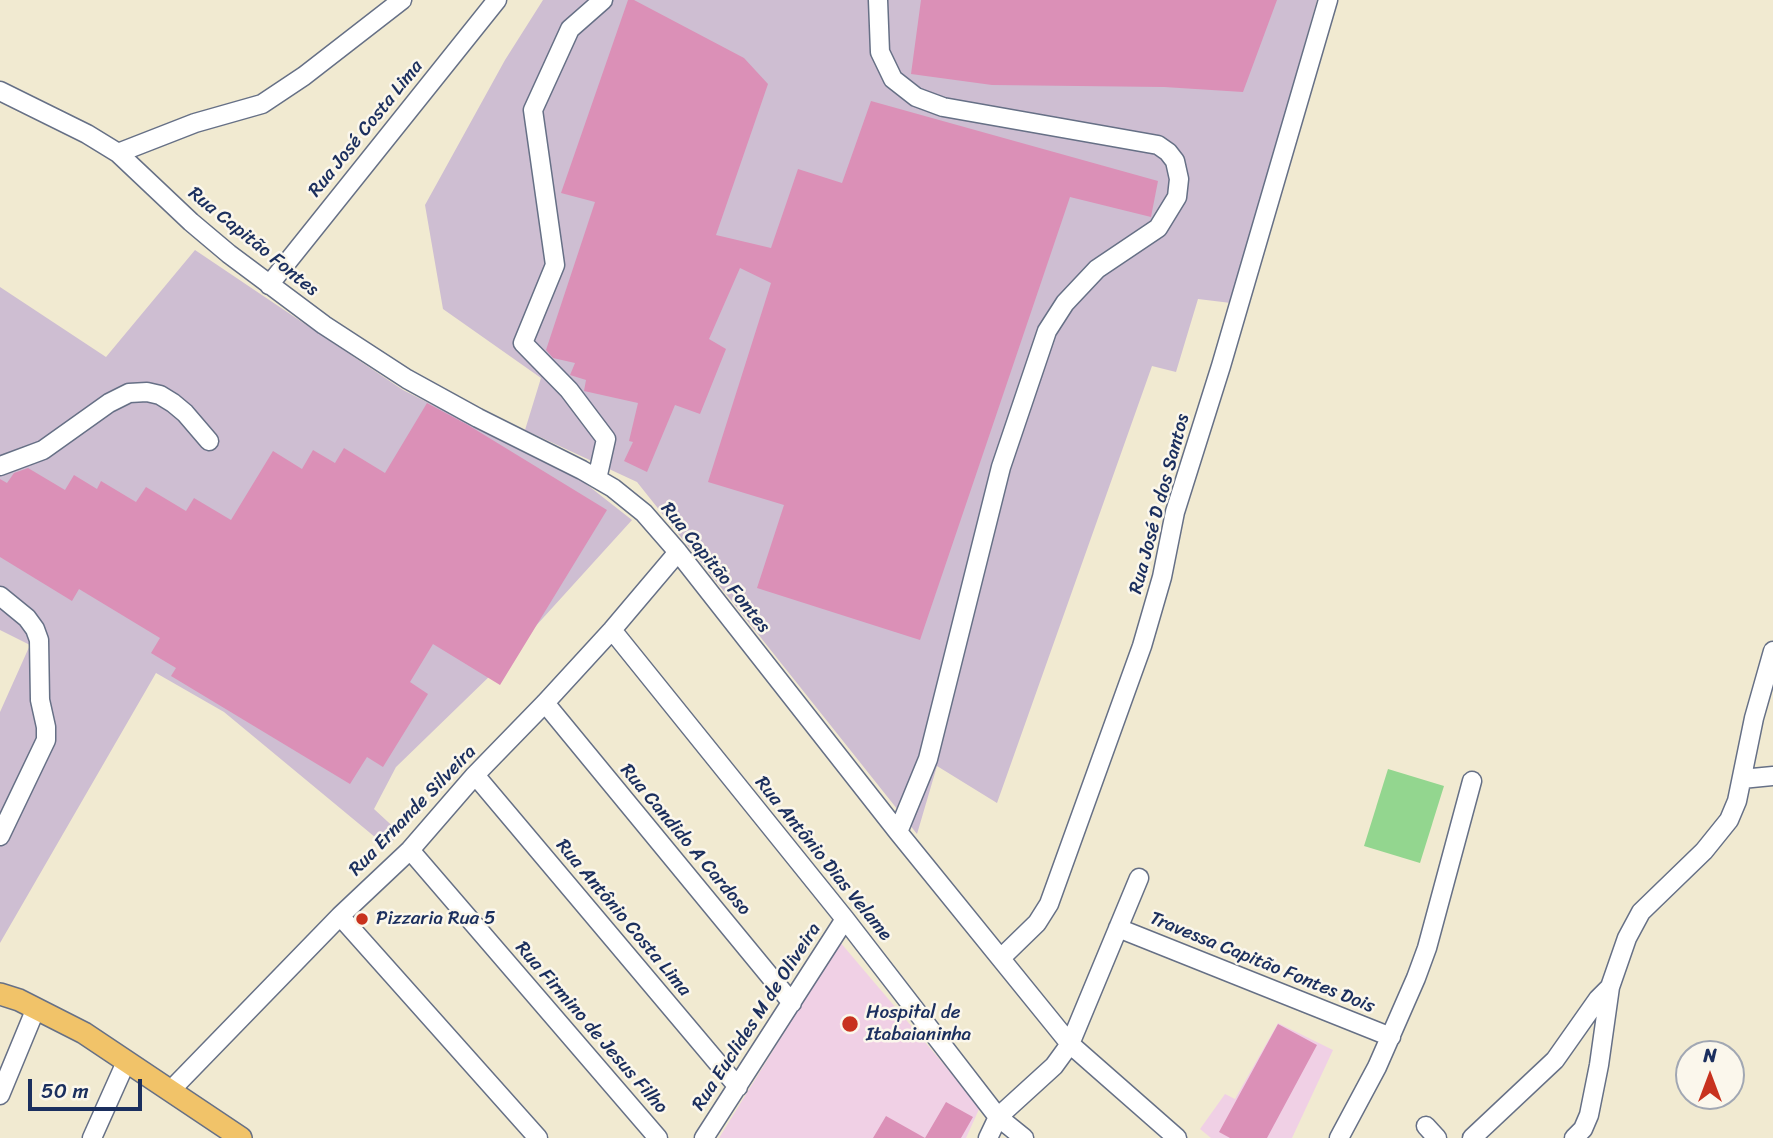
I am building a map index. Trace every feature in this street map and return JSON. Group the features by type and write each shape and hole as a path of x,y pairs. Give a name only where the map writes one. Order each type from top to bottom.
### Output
{"main road":[{"path":"0,994 19,1000 84,1033 241,1138"}],"street":[{"path":"118,153 195,123 262,104 304,76 402,0"},
{"name":"Rua José Costa Lima","path":"269,285 497,0"},
{"path":"597,479 606,439 569,390 523,343 555,265 533,110 570,29 603,0"},
{"path":"878,0 880,52 893,79 916,97 943,107 1158,145 1168,152 1174,161 1179,179 1177,197 1158,228 1097,269 1065,303 1047,331 1001,467 928,759 898,832"},
{"name":"Rua José D dos Santos","path":"1001,958 1037,923 1049,904 1142,646 1162,577 1175,512 1221,366 1328,0"},
{"name":"Rua Capitão Fontes","path":"0,91 88,134 118,153 229,254 324,325 407,379 613,488 644,513 678,552 898,832 1070,1044 1177,1138"},
{"path":"0,466 43,450 109,403 129,393 147,392 160,395 186,413 209,441"},
{"name":"Rua Ernande Silveira","path":"170,1091 340,916 410,850 475,775 545,704 612,630 678,552"},
{"path":"0,596 27,618 38,640 40,700 46,727 46,740 0,836"},
{"name":"Rua Antônio Dias Velame","path":"612,630 845,919 998,1118 1024,1138"},
{"path":"1574,1138 1583,1129 1589,1115 1600,1065 1610,987 1627,938 1641,912 1704,851 1729,820 1737,801 1754,718 1773,651"},
{"name":"Rua Candido A Cardoso","path":"545,704 792,1003"},
{"name":"Rua Antônio Costa Lima","path":"475,775 738,1087"},
{"path":"1742,779 1773,776"},
{"path":"1339,1138 1391,1037 1427,948 1472,781"},
{"name":"Rua Firmino de Jesus Filho","path":"410,850 658,1138"},
{"path":"988,1138 998,1118 1054,1066 1070,1044 1139,878"},
{"path":"340,916 538,1138"},
{"name":"Rua Euclides M de Oliveira","path":"704,1138 845,919"},
{"name":"Travessa Capitão Fontes Dois","path":"1118,928 1391,1037"},
{"path":"1472,1138 1555,1060 1598,999 1610,987"},
{"path":"0,1095 36,1008"},
{"path":"92,1138 127,1062"}],"shaded area":[{"path":"543,0 1317,0 1231,303 1198,299 1176,372 1152,366 997,803 937,766 917,834 637,482 525,430 541,378 443,309 425,205 505,60"},
{"path":"195,250 403,390 581,480 632,520 494,672 396,767 374,809 400,833 387,847 224,712 156,673 0,943 0,712 30,645 0,630 0,287 106,357"},
{"name":"Hospital de Itabaianinha","path":"840,942 980,1107 966,1138 719,1138"},
{"path":"1278,1023 1333,1050 1292,1138 1211,1138 1200,1129 1225,1094 1235,1099"}],"green space":[{"path":"1388,769 1444,786 1420,863 1364,846"}],"building":[{"path":"628,0 634,0 744,58 768,84 716,235 771,248 798,169 842,183 871,101 1158,181 1151,217 1070,197 920,640 757,588 784,505 708,482 771,283 740,268 709,339 726,349 700,414 675,405 647,472 624,461 633,442 629,441 638,403 584,391 586,380 570,375 575,363 553,358 546,350 595,202 561,193"},
{"path":"921,0 1277,0 1243,92 1164,87 992,85 911,74"},
{"path":"427,403 607,510 500,685 433,644 410,682 428,694 383,767 367,757 350,784 171,676 176,668 151,653 160,638 79,589 72,601 0,557 0,479 7,483 14,473 28,468 65,490 74,475 97,489 101,481 136,502 146,487 186,511 194,498 231,520 273,451 302,469 313,450 335,463 344,448 385,473"},
{"path":"1278,1024 1317,1045 1267,1138 1230,1138 1219,1132"},
{"path":"946,1102 973,1117 961,1138 925,1138"},
{"path":"886,1116 925,1138 873,1138"}],"place":[{"name":"Pizzaria Rua 5","path":"362,919"},
{"name":"Hospital de Itabaianinha","path":"850,1024"}]}
